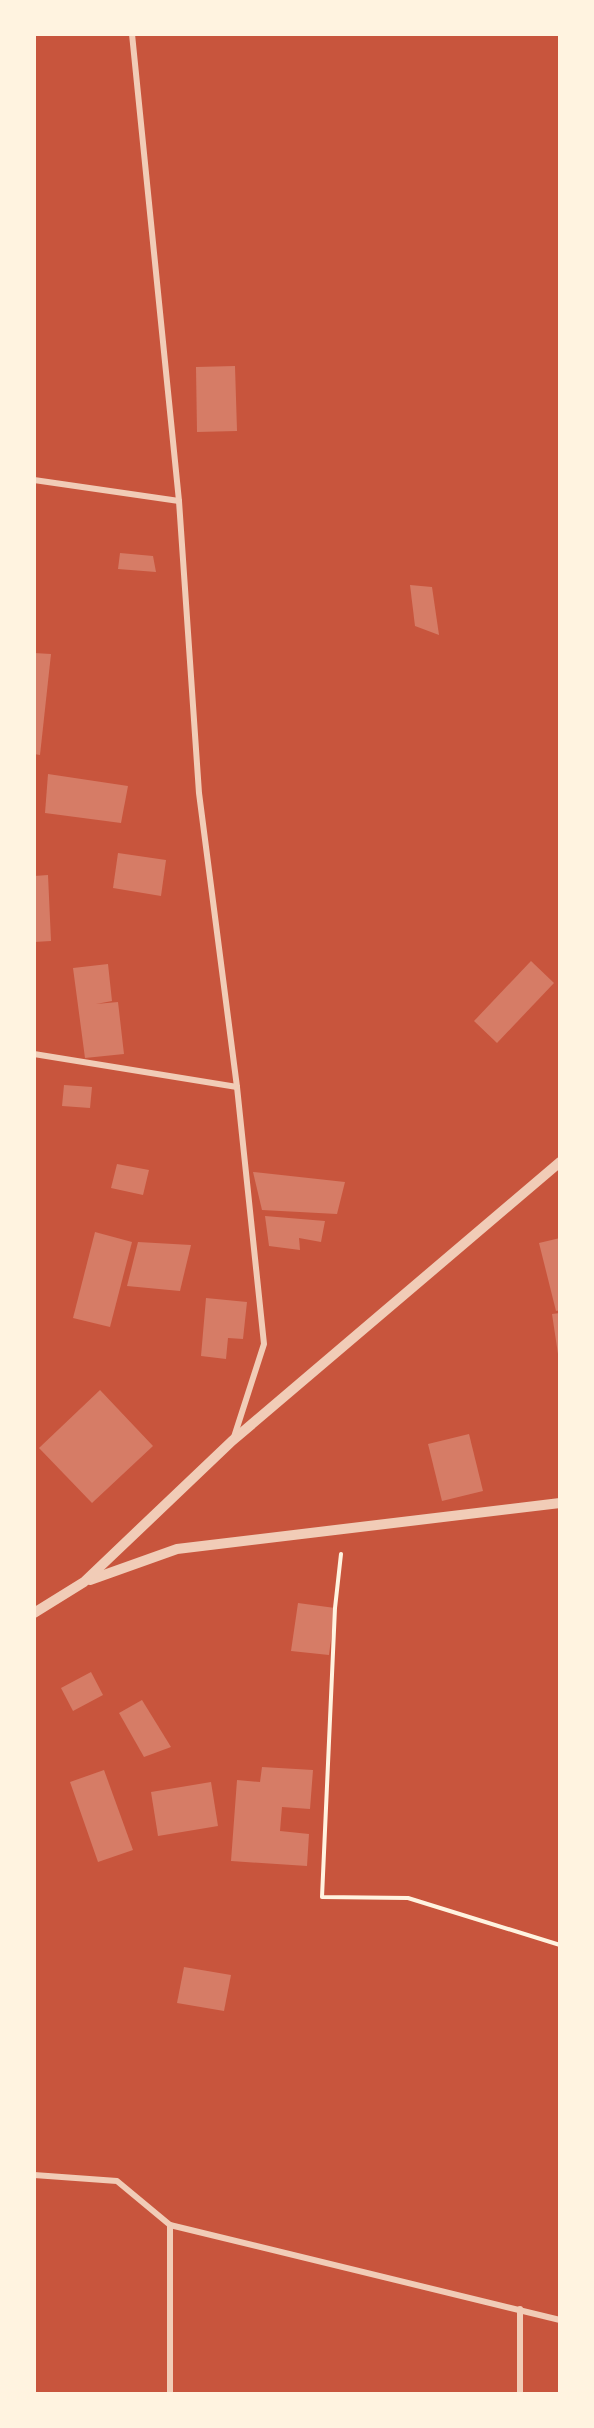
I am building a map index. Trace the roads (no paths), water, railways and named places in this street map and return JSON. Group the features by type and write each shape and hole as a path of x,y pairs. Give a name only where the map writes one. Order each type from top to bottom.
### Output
{"street":[{"path":"132,34 179,501 199,793 237,1087 264,1344 232,1441"},
{"path":"34,480 179,501"},
{"path":"34,1054 237,1087"},
{"path":"34,1613 84,1582 232,1441 560,1162"},
{"path":"84,1582 177,1549 560,1503"},
{"path":"34,2175 117,2181 170,2225 560,2320"},
{"path":"170,2225 170,2394"},
{"path":"520,2309 520,2394"}]}
